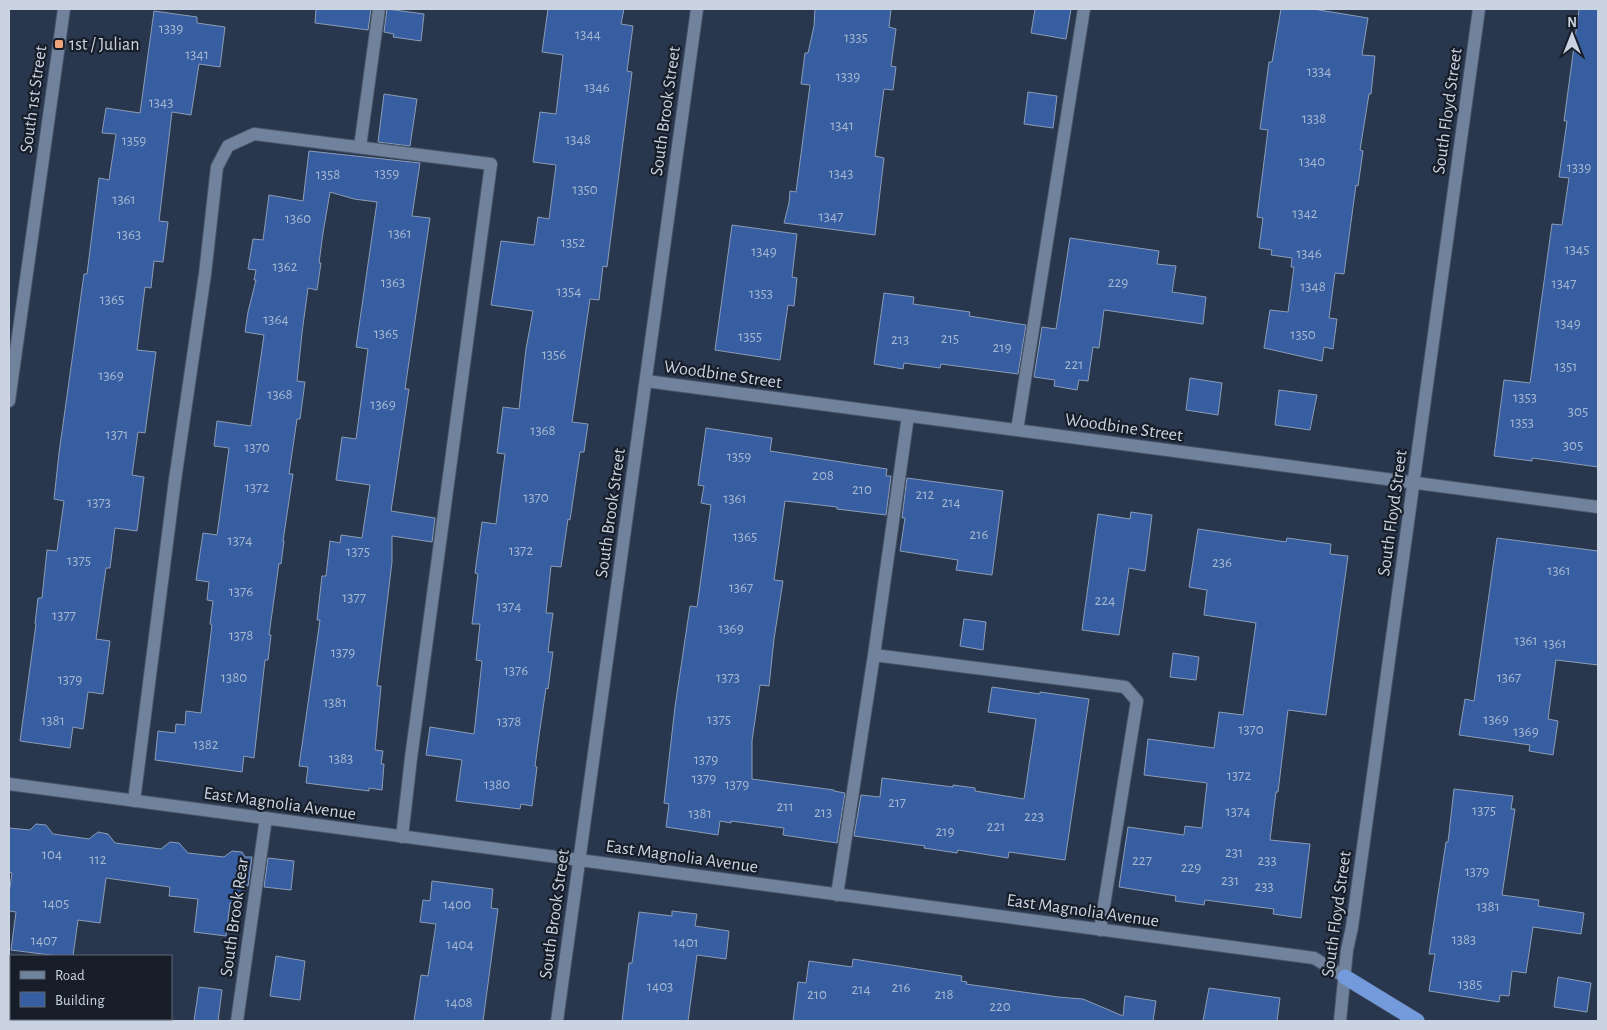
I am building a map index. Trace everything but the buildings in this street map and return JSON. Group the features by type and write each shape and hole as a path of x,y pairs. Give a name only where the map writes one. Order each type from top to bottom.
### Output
{"highway":[{"path":"1345,978 1417,1021"}],"street":[{"name":"South 1st Street","path":"9,402 64,9"},
{"path":"360,147 379,9"},
{"name":"South Brook Street","path":"557,1021 697,9"},
{"path":"1017,430 1084,9"},
{"name":"South Floyd Street","path":"1340,1021 1347,950 1352,927 1479,9"},
{"path":"134,801 165,556 205,274 217,168 228,146 254,134 491,164 410,758 402,837"},
{"name":"Woodbine Street","path":"646,381 1598,508"},
{"path":"837,895 908,416"},
{"path":"874,655 1125,687 1137,701 1100,930"},
{"name":"East Magnolia Avenue","path":"9,784 1314,958 1345,978"},
{"name":"South Brook Rear","path":"237,1021 266,818"}],"place":[{"name":"1st / Julian","path":"59,44"}]}
